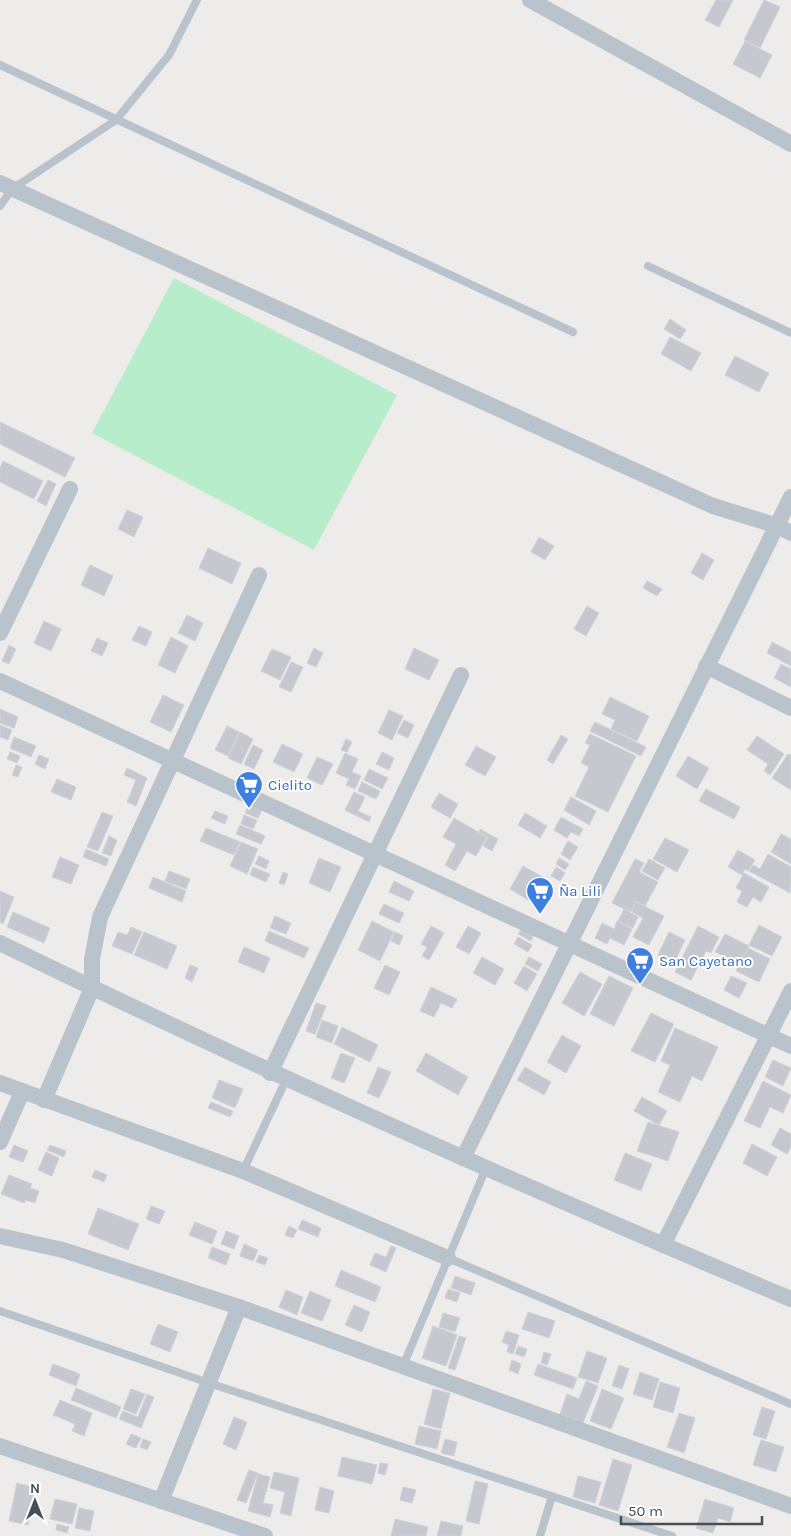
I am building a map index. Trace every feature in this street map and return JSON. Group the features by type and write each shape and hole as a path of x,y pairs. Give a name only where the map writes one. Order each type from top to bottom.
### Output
{"street":[{"path":"530,0 791,144"},
{"path":"6,186 713,506 784,529"},
{"path":"0,632 70,489"},
{"path":"463,1158 706,666 784,529 791,497"},
{"path":"44,1100 92,988 92,959 100,917 259,575"},
{"path":"706,666 791,708"},
{"path":"270,1073 461,675"},
{"path":"0,681 791,1046"},
{"path":"0,943 270,1073 663,1246 791,1299"},
{"path":"663,1246 791,991"},
{"path":"0,1083 243,1170 448,1258"},
{"path":"0,1142 22,1092"},
{"path":"0,1236 63,1250 239,1307 791,1506"},
{"path":"162,1501 239,1307"},
{"path":"0,1446 265,1536"}],"lane":[{"path":"0,206 6,186 116,120 169,55 197,0"},
{"path":"0,65 573,332"},
{"path":"648,266 791,333"},
{"path":"243,1170 286,1080"},
{"path":"402,1366 486,1168"},
{"path":"448,1258 791,1404"},
{"path":"0,1311 209,1383 672,1536"},
{"path":"540,1536 552,1496"}],"green space":[{"path":"174,278 397,395 314,550 92,433"}],"building":[{"path":"716,0 733,0 719,27 705,20"},
{"path":"764,0 780,7 760,48 744,40"},
{"path":"745,41 772,55 760,78 733,64"},
{"path":"670,319 686,330 680,339 664,329"},
{"path":"670,337 701,353 691,371 661,354"},
{"path":"735,356 769,373 759,392 725,375"},
{"path":"0,422 75,458 65,477 0,444"},
{"path":"3,461 43,481 34,499 0,482 0,468"},
{"path":"48,480 56,484 46,506 37,501"},
{"path":"127,510 143,517 134,537 118,529"},
{"path":"539,537 554,546 545,560 531,552"},
{"path":"208,548 241,563 232,584 199,568"},
{"path":"702,553 714,560 703,580 691,573"},
{"path":"90,565 113,576 104,596 81,585"},
{"path":"647,581 662,589 657,596 643,588"},
{"path":"587,606 599,613 586,636 574,629"},
{"path":"187,615 203,623 195,641 178,633"},
{"path":"44,621 61,629 51,651 34,643"},
{"path":"139,626 152,632 146,646 132,640"},
{"path":"171,637 188,646 175,673 158,665"},
{"path":"97,638 108,643 102,656 91,651"},
{"path":"772,642 791,652 791,666 767,653"},
{"path":"9,645 16,649 9,664 2,661"},
{"path":"314,648 323,653 316,667 307,663"},
{"path":"414,648 439,660 429,680 405,669"},
{"path":"272,649 291,657 280,680 261,671"},
{"path":"291,662 303,667 291,692 279,687"},
{"path":"781,664 791,669 791,687 774,678"},
{"path":"163,695 184,705 171,732 150,722"},
{"path":"610,697 649,716 637,741 611,729 615,720 602,714"},
{"path":"0,709 18,717 14,728 0,723"},
{"path":"389,710 403,716 392,740 378,733"},
{"path":"404,720 414,725 408,738 397,733"},
{"path":"595,722 646,747 641,756 590,731"},
{"path":"0,725 12,730 8,740 0,737"},
{"path":"227,726 239,732 228,756 215,750"},
{"path":"240,732 253,739 241,764 228,758"},
{"path":"590,734 636,756 608,812 575,796 589,767 581,763 590,745 585,743"},
{"path":"561,735 568,739 553,764 547,760"},
{"path":"757,736 784,754 770,775 764,771 768,764 747,750"},
{"path":"14,737 36,746 31,757 10,748"},
{"path":"346,739 352,742 347,752 341,750"},
{"path":"282,744 303,754 294,772 273,762"},
{"path":"253,745 263,750 254,769 244,764"},
{"path":"476,746 496,757 485,776 465,765"},
{"path":"10,752 20,756 17,763 7,759"},
{"path":"382,752 394,758 389,770 376,764"},
{"path":"345,753 358,759 352,772 361,776 355,789 346,785 349,779 336,773"},
{"path":"788,754 791,755 791,790 772,778"},
{"path":"39,755 49,759 45,769 35,764"},
{"path":"688,756 709,768 697,789 676,776"},
{"path":"317,757 333,764 322,785 307,778"},
{"path":"16,765 22,767 18,777 12,775"},
{"path":"127,768 147,778 136,806 127,802 136,780 124,775"},
{"path":"369,769 388,778 382,789 364,780"},
{"path":"57,779 76,787 71,800 51,792"},
{"path":"362,782 380,791 376,799 358,791"},
{"path":"706,789 740,807 734,819 699,801"},
{"path":"354,792 365,797 358,811 371,817 369,822 345,810"},
{"path":"439,793 458,804 450,818 431,807"},
{"path":"571,797 596,811 589,825 564,810"},
{"path":"249,805 262,810 258,818 245,813"},
{"path":"215,811 228,816 225,824 211,818"},
{"path":"102,812 113,816 98,851 87,847"},
{"path":"525,813 547,826 540,838 518,825"},
{"path":"244,815 257,820 253,829 241,824"},
{"path":"561,817 583,829 579,836 571,832 567,838 554,830"},
{"path":"454,818 487,837 476,856 467,851 455,871 445,865 456,844 443,837"},
{"path":"240,825 265,836 261,844 236,834"},
{"path":"206,828 240,842 234,855 200,841"},
{"path":"480,829 498,839 492,851 483,846 488,837 479,832"},
{"path":"781,834 791,839 791,864 771,852"},
{"path":"109,836 117,840 111,856 102,853"},
{"path":"665,838 689,850 677,872 653,859"},
{"path":"568,841 578,847 570,860 561,854"},
{"path":"241,842 258,849 247,874 230,866"},
{"path":"86,849 109,859 106,866 83,857"},
{"path":"738,850 755,860 748,871 745,869 742,875 728,867"},
{"path":"768,854 791,867 790,893 749,871 753,865 760,869"},
{"path":"259,856 269,861 266,869 255,864"},
{"path":"60,857 79,865 71,884 52,877"},
{"path":"319,858 341,867 330,892 309,883"},
{"path":"559,858 569,864 565,870 556,864"},
{"path":"635,859 644,863 639,872 658,882 645,906 636,901 631,912 612,903"},
{"path":"649,859 665,868 658,880 642,871"},
{"path":"523,866 548,880 535,904 510,889"},
{"path":"253,867 270,874 266,882 250,875"},
{"path":"556,867 565,873 560,881 551,876"},
{"path":"169,871 190,879 186,889 165,881"},
{"path":"283,872 288,874 284,885 279,883"},
{"path":"744,873 769,887 761,902 753,897 747,907 737,902 742,891 736,888"},
{"path":"153,877 186,891 182,902 149,888"},
{"path":"394,881 414,891 409,901 389,892"},
{"path":"0,891 14,897 3,924 0,922"},
{"path":"636,902 664,916 649,945 633,937 643,918 632,912"},
{"path":"384,904 404,913 399,923 379,914"},
{"path":"624,909 638,917 633,928 618,921"},
{"path":"13,912 50,928 44,943 7,927"},
{"path":"275,916 291,923 286,934 270,928"},
{"path":"372,921 394,932 380,961 358,950"},
{"path":"617,921 632,929 624,945 610,938 607,944 595,938 602,923 614,929"},
{"path":"759,925 782,937 772,956 749,945"},
{"path":"431,926 444,933 429,960 422,956 427,947 421,944"},
{"path":"468,926 481,933 469,954 456,947"},
{"path":"698,926 719,937 711,953 706,951 691,980 675,972"},
{"path":"131,927 142,932 132,954 112,946 118,932 127,935"},
{"path":"521,929 533,936 531,941 518,934"},
{"path":"269,931 309,948 304,958 265,941"},
{"path":"144,932 177,946 167,969 134,955"},
{"path":"395,932 403,936 399,945 391,941"},
{"path":"669,932 685,940 674,963 658,955"},
{"path":"725,934 749,946 740,964 715,952"},
{"path":"518,937 532,945 528,952 514,944"},
{"path":"244,947 270,958 264,973 238,962"},
{"path":"748,948 770,959 759,982 736,971"},
{"path":"482,957 504,969 495,985 473,973"},
{"path":"529,957 542,964 538,971 525,964"},
{"path":"190,965 198,968 192,982 185,978"},
{"path":"385,965 400,972 389,995 374,988"},
{"path":"524,966 537,974 527,991 514,983"},
{"path":"580,972 602,984 584,1016 562,1003"},
{"path":"609,976 633,988 614,1026 590,1014"},
{"path":"731,976 747,983 739,998 724,990"},
{"path":"431,987 457,999 452,1008 441,1003 434,1017 420,1011"},
{"path":"316,1003 326,1006 315,1034 306,1031"},
{"path":"651,1013 674,1024 655,1062 631,1051"},
{"path":"322,1020 338,1026 332,1043 316,1037"},
{"path":"342,1027 378,1045 370,1062 334,1044"},
{"path":"675,1028 718,1047 702,1081 692,1076 680,1102 658,1092 670,1065 661,1061"},
{"path":"562,1035 581,1046 566,1073 547,1062"},
{"path":"341,1053 355,1058 344,1083 331,1078"},
{"path":"426,1053 468,1077 458,1095 416,1071"},
{"path":"773,1060 791,1068 783,1086 765,1077"},
{"path":"378,1067 391,1072 379,1098 367,1093"},
{"path":"525,1067 551,1082 544,1095 517,1080"},
{"path":"219,1080 243,1089 235,1108 212,1098"},
{"path":"763,1081 791,1095 783,1113 770,1107 760,1128 744,1121"},
{"path":"642,1097 667,1111 659,1125 634,1111"},
{"path":"211,1102 233,1111 230,1117 208,1108"},
{"path":"648,1122 679,1132 668,1161 637,1151"},
{"path":"780,1128 791,1134 791,1147 787,1154 771,1145"},
{"path":"752,1144 777,1157 767,1176 743,1163"},
{"path":"14,1145 28,1151 23,1162 9,1157"},
{"path":"50,1145 66,1151 64,1157 47,1150"},
{"path":"46,1152 59,1158 52,1176 38,1170"},
{"path":"625,1153 652,1164 641,1191 614,1180"},
{"path":"95,1170 107,1175 104,1182 92,1177"},
{"path":"9,1175 32,1184 30,1188 39,1191 35,1203 26,1200 24,1203 1,1194"},
{"path":"151,1206 165,1211 159,1224 146,1219"},
{"path":"98,1208 139,1224 128,1250 88,1234"},
{"path":"302,1220 321,1228 318,1237 298,1229"},
{"path":"195,1222 217,1231 212,1244 189,1235"},
{"path":"289,1226 297,1230 293,1238 285,1235"},
{"path":"226,1231 239,1236 234,1249 221,1244"},
{"path":"244,1244 258,1250 253,1261 240,1256"},
{"path":"391,1246 396,1248 386,1272 370,1265 375,1253 386,1257"},
{"path":"212,1247 230,1254 226,1265 208,1258"},
{"path":"259,1255 268,1258 265,1265 256,1262"},
{"path":"341,1270 381,1287 375,1302 335,1286"},
{"path":"455,1276 475,1283 471,1295 451,1288"},
{"path":"448,1289 460,1293 457,1302 445,1298"},
{"path":"286,1290 303,1297 297,1315 279,1307"},
{"path":"310,1291 331,1300 322,1321 301,1313"},
{"path":"354,1305 370,1312 362,1332 345,1325"},
{"path":"528,1312 555,1321 549,1338 522,1329"},
{"path":"443,1313 460,1318 455,1332 439,1327"},
{"path":"158,1324 178,1332 170,1352 150,1344"},
{"path":"433,1326 457,1335 446,1366 422,1358"},
{"path":"506,1331 519,1335 513,1354 507,1352 509,1345 502,1342"},
{"path":"459,1336 466,1338 455,1370 448,1368"},
{"path":"518,1346 527,1349 524,1357 515,1354"},
{"path":"587,1351 607,1358 598,1383 578,1377"},
{"path":"544,1352 551,1354 547,1365 541,1363"},
{"path":"512,1360 521,1364 518,1374 509,1370"},
{"path":"53,1364 80,1374 76,1386 49,1375"},
{"path":"538,1364 577,1378 573,1389 534,1375"},
{"path":"619,1365 629,1369 622,1389 612,1386"},
{"path":"640,1372 659,1379 652,1400 633,1394"},
{"path":"586,1381 598,1386 583,1423 560,1414 567,1394 579,1399"},
{"path":"660,1382 680,1388 673,1413 653,1407"},
{"path":"76,1388 121,1407 116,1418 71,1400"},
{"path":"131,1389 145,1394 136,1414 123,1409"},
{"path":"433,1389 450,1393 441,1429 424,1424"},
{"path":"602,1389 624,1398 611,1429 590,1421"},
{"path":"147,1394 154,1397 141,1428 119,1419 123,1411 138,1417"},
{"path":"60,1400 92,1413 84,1436 72,1431 75,1424 53,1415"},
{"path":"762,1407 775,1411 766,1439 753,1435"},
{"path":"679,1413 695,1418 684,1453 667,1447"},
{"path":"234,1417 247,1422 236,1450 223,1444"},
{"path":"419,1426 441,1431 437,1449 415,1444"},
{"path":"131,1434 141,1438 136,1448 126,1444"},
{"path":"143,1439 151,1442 147,1450 140,1447"},
{"path":"445,1439 457,1442 454,1456 441,1453"},
{"path":"761,1440 784,1447 776,1472 753,1465"},
{"path":"342,1457 377,1465 372,1484 338,1476"},
{"path":"613,1459 632,1465 618,1511 599,1505"},
{"path":"380,1463 388,1464 385,1475 378,1473"},
{"path":"249,1470 258,1473 246,1503 237,1500"},
{"path":"274,1472 299,1478 291,1516 280,1513 285,1492 270,1488"},
{"path":"258,1474 270,1477 263,1503 273,1505 270,1517 248,1511"},
{"path":"578,1476 601,1482 595,1503 573,1497"},
{"path":"475,1481 488,1484 479,1524 466,1521"},
{"path":"17,1483 37,1488 28,1525 9,1521"},
{"path":"320,1487 334,1491 329,1513 315,1510"},
{"path":"403,1487 416,1490 412,1503 400,1500"},
{"path":"55,1499 77,1504 72,1524 50,1519"},
{"path":"705,1499 734,1508 730,1522 718,1518 713,1533 696,1528"},
{"path":"79,1508 94,1511 90,1531 75,1528"},
{"path":"395,1519 428,1527 426,1536 391,1536"},
{"path":"441,1521 463,1526 461,1536 437,1536"},
{"path":"57,1524 69,1527 67,1533 56,1530"}],"place":[{"name":"Cielito","path":"249,809"},
{"name":"Ña Lili","path":"540,915"},
{"name":"San Cayetano","path":"640,985"}]}
